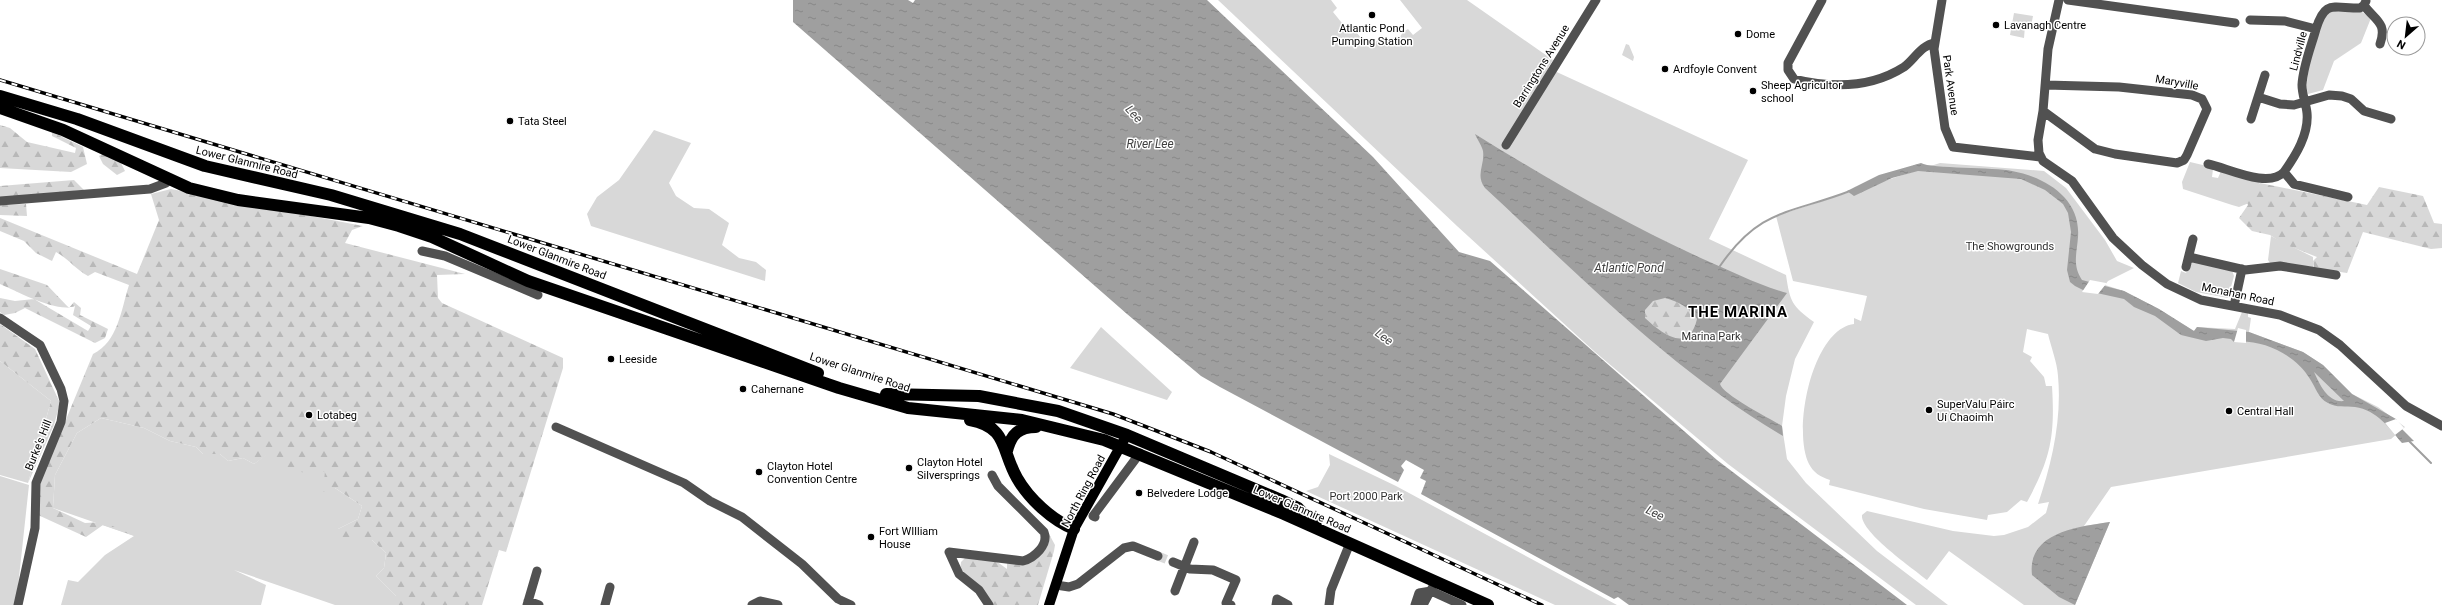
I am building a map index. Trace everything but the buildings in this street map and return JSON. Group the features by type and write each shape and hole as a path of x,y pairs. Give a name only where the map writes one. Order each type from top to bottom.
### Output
{"highway":[{"name":"Lower Glanmire Road","path":"0,96 77,119 205,166 331,195 460,234 803,367 886,394 930,405 1024,416 1052,421 1095,434 1104,440"},
{"name":"Lower Glanmire Road","path":"0,108 63,130 168,180 189,188 238,200 369,218 399,226 432,237 474,262 831,385 908,408 1022,420 1104,440 1140,453 1317,529 1433,586 1488,605"},
{"path":"886,394 961,395 1018,402 1065,413 1127,435 1290,504 1314,522 1317,529"},
{"path":"908,408 980,422 992,428 999,434 1014,472 1025,489 1056,519 1074,529"},
{"path":"1007,451 1009,441 1021,428 1051,427"}],"main road":[{"name":"North Ring Road","path":"1049,605 1074,529 1127,435"}],"street":[{"path":"1822,0 1788,63 1788,70 1794,79 1832,85 1877,79 1904,66 1926,46 1935,43"},
{"name":"Park Avenue","path":"1942,0 1935,43 1945,128 1953,147 2040,157"},
{"path":"2040,157 2038,145 2044,111 2048,49 2059,0"},
{"path":"2068,0 2235,23"},
{"name":"Barringtons Avenue","path":"1506,145 1593,1"},
{"name":"Lindville","path":"2284,172 2301,142 2307,119 2302,90 2304,72 2321,13 2327,7 2360,8 2365,2 2380,24 2384,34 2380,44"},
{"name":"Lindville","path":"2250,20 2266,17 2316,29"},
{"path":"2251,119 2265,76"},
{"name":"Maryville","path":"2044,111 2095,149 2114,154 2177,163 2184,160 2187,155 2206,109 2202,99 2192,95 2119,87 2046,85"},
{"path":"2258,97 2280,104 2305,104 2329,95 2342,96 2351,99 2364,111 2390,119"},
{"name":"Monahan Road","path":"2040,157 2072,181 2113,238 2158,277 2178,290 2201,300 2292,318 2324,332 2406,406 2442,426"},
{"path":"2208,164 2217,171 2268,180 2276,179 2284,172 2294,184 2348,197"},
{"path":"0,201 106,194 150,189 162,185 168,180"},
{"path":"2186,267 2193,239"},
{"path":"422,251 474,262 538,295"},
{"path":"2189,257 2242,269 2256,270 2280,266 2336,275"},
{"path":"2234,306 2242,269"},
{"name":"Burke's Hill","path":"0,318 40,345 61,389 64,401 61,422 36,483 34,528 18,605"},
{"path":"556,427 684,484 710,501 742,517 802,564 838,599 851,605"},
{"path":"1095,517 1093,516 1140,453"},
{"path":"989,605 978,590 959,574 949,552 1023,561 1029,559 1039,550 1045,538 1044,532 998,486 992,475"},
{"path":"1175,590 1194,542"},
{"path":"1329,605 1331,590 1350,544"},
{"path":"1056,585 1069,587 1078,584 1124,548 1132,546 1158,556"},
{"path":"1173,562 1190,570 1213,570 1236,580 1226,603"},
{"path":"537,571 527,603 539,605"},
{"path":"1416,605 1420,593 1433,586"},
{"path":"1423,605 1433,586"},
{"path":"1433,586 1462,605"},
{"path":"604,605 610,587"},
{"path":"1276,605 1277,600 1288,605"},
{"path":"752,605 760,601 778,605"}],"green space":[{"name":"Marina Park","path":"1218,0 1331,0 1337,8 1333,12 1350,33 1354,30 1367,44 1373,44 1382,37 1388,44 1395,45 1403,32 1408,29 1413,35 1422,28 1400,0 1467,0 1553,60 1548,68 1748,160 1709,239 1786,275 1793,303 1801,312 1814,322 1795,359 1786,396 1782,426 1787,459 1806,483 1877,551 1948,605 1916,605 1728,464 1595,352 1457,226"},
{"path":"2332,10 2362,12 2371,18 2361,43 2334,61 2323,90 2308,94 2307,79 2318,31 2324,17"},
{"path":"2014,13 2033,16 2031,26 2025,26 2024,38 2010,35"},
{"path":"1626,44 1629,45 1634,57 1633,61 1622,55"},
{"path":"0,125 10,128 27,142 75,153 76,148 52,136 52,132 83,147 87,164 71,172 0,168"},
{"path":"654,130 691,143 669,183 676,196 694,208 709,209 729,223 722,245 739,258 756,262 766,270 765,281 591,226 587,214 597,197 619,180"},
{"path":"102,154 120,161 125,171 117,175 103,164 99,156"},
{"path":"2190,162 2213,169 2212,177 2218,178 2221,171 2260,182 2249,203 2239,207 2232,205 2183,189 2182,182"},
{"name":"The Showgrounds","path":"1940,163 2044,171 2066,188 2105,240 2117,261 2134,268 2108,281 2105,285 2124,291 2159,309 2194,331 2197,327 2235,329 2242,312 2248,313 2248,317 2251,318 2249,332 2303,352 2323,365 2352,394 2378,407 2405,427 2391,439 2111,487 2084,526 2110,522 2075,605 2024,605 1949,551 1927,580 1889,550 1869,531 1862,515 1867,511 1953,531 1994,536 2004,535 2028,527 2046,513 2049,502 2038,504 2052,457 2059,408 2058,376 2048,334 2027,329 2023,352 2032,357 2030,361 2044,377 2046,386 2052,386 2053,404 2050,446 2041,472 2027,502 2021,500 2007,512 1988,515 1987,520 1924,509 1829,485 1830,480 1817,474 1809,464 1804,449 1803,429 1809,384 1817,362 1827,343 1839,330 1854,324 1854,318 1861,321 1867,296 1793,281 1776,216"},
{"path":"74,180 84,190 0,198 0,186"},
{"path":"2260,183 2367,205 2379,187 2423,196 2434,223 2442,224 2442,248 2431,249 2363,232 2347,273 2314,268 2313,261 2317,257 2284,244 2270,235 2252,231 2239,218 2248,205 2245,198 2252,189"},
{"path":"171,189 363,226 352,230 345,243 465,274 437,275 438,298 442,303 563,358 563,368 506,552 499,550 482,605 396,605 396,596 376,576 384,568 386,553 372,540 338,540 338,529 358,519 362,506 335,488 323,492 325,471 318,475 284,469 271,452 254,464 243,458 228,461 220,454 203,454 196,447 170,441 144,428 101,418 77,433 55,475 53,508 85,523 103,522 148,541 142,546 135,536 103,525 86,537 38,515 39,485 93,354 108,342 113,333 121,315 129,285 95,272 88,276 56,252 52,261 36,253 24,241 0,231 0,218 137,274 159,220 151,194"},
{"path":"26,204 27,216 0,215 0,205"},
{"path":"2271,236 2313,257 2313,267 2270,263 2268,260"},
{"path":"2194,262 2232,270 2234,276 2228,298 2196,292 2178,283 2181,271 2186,273 2191,264"},
{"path":"0,269 47,285 68,307 58,307 35,300 88,331 91,326 73,315 75,306 70,307 74,302 81,308 80,315 108,329 105,338 95,343 25,308 15,313 4,315 0,312 0,298 15,301 34,299 0,284"},
{"path":"1665,298 1675,301 1691,311 1697,319 1693,329 1688,335 1681,338 1674,337 1659,330 1645,318 1645,310 1653,301"},
{"path":"0,324 35,349 60,403 54,425 28,483 51,401 0,361"},
{"path":"1101,327 1172,392 1167,400 1070,368"},
{"path":"0,361 51,401 28,483 0,475"},
{"path":"101,418 144,428 170,441 196,447 203,454 220,454 228,461 243,458 254,464 271,451 325,471 335,488 362,506 358,519 338,529 338,540 372,540 386,553 384,568 376,576 396,596 396,605 335,605 234,570 266,585 261,605 61,605 68,580 78,582 105,555 134,536 53,508 55,475 77,433"},
{"name":"Port 2000 Park","path":"1329,454 1396,486 1617,605 1555,605 1306,491 1318,487 1330,465"},
{"path":"0,476 29,485 16,605 0,605"},
{"path":"1049,534 1055,545 1038,605 992,605 960,572 961,562 966,557 996,561 1007,569 1007,563 1027,563"}],"water":[{"name":"River Lee","path":"793,0 908,0 913,3 915,0 1207,0 1373,157 1459,252 1490,261 1717,460 1907,605 1629,605 1618,597 1614,599 1421,494 1426,481 1420,478 1424,470 1406,460 1401,466 1404,470 1398,482 1220,387 1201,376 1127,314 793,22"},
{"name":"Atlantic Pond","path":"1475,134 1531,168 1644,231 1745,278 1787,293 1720,384 1729,394 1782,426 1783,436 1702,382 1664,351 1627,320 1485,188 1480,174 1483,161 1483,151","holes":["1665,298 1679,303 1687,308 1697,319 1693,330 1688,336 1674,338 1659,330 1645,318 1645,310 1653,301"]},
{"path":"1921,163 1937,166 2012,171 2037,178 2058,192 2074,211 2078,237 2076,264 2082,280 2124,291 2159,309 2194,331 2197,327 2249,332 2303,352 2323,365 2352,394 2396,419 2402,429 2414,441 2402,443 2382,420 2370,412 2355,407 2331,405 2319,396 2304,370 2296,362 2277,350 2256,343 2234,342 2231,339 2223,338 2206,341 2181,335 2155,316 2134,307 2124,299 2083,290 2075,286 2070,282 2067,270 2071,232 2068,213 2063,204 2045,190 2021,179 1918,171 1892,178 1854,196 1847,191 1879,175","holes":["2314,372 2344,401 2338,401 2329,396 2325,392"]},
{"path":"2110,522 2075,605 2059,597 2032,575 2033,561 2038,549 2046,541 2057,534 2070,530"}],"pier":[{"path":"2090,280 2106,284 2098,294 2082,292"},
{"path":"2238,328 2246,330 2246,343 2234,342"},
{"path":"2396,419 2404,428 2395,435 2385,423"}],"waterway":[{"path":"1720,266 1735,247 1749,233 1763,223 1778,215 1850,191"},
{"path":"2409,441 2431,463"}],"tunnel":[{"path":"1158,556 1173,562"}],"railway":[{"path":"0,80 1113,414 1211,452 1542,605"}],"place":[{"name":"Atlantic Pond Pumping Station","path":"1372,15"},
{"name":"Lavanagh Centre","path":"1996,25"},
{"name":"Dome","path":"1738,34"},
{"name":"Ardfoyle Convent","path":"1665,69"},
{"name":"Sheep Agricultor school","path":"1753,91"},
{"name":"Tata Steel","path":"510,121"},
{"name":"Leeside","path":"611,359"},
{"name":"Cahernane","path":"743,389"},
{"name":"SuperValu Páirc Uí Chaoimh","path":"1929,410"},
{"name":"Central Hall","path":"2229,411"},
{"name":"Lotabeg","path":"309,415"},
{"name":"Clayton Hotel Silversprings","path":"909,468"},
{"name":"Clayton Hotel Convention Centre","path":"759,472"},
{"name":"Belvedere Lodge","path":"1139,493"},
{"name":"Fort WIlliam House","path":"871,537"}],"district":[{"name":"THE MARINA","path":"1738,312"}],"water label":[{"name":"Lee","path":"1134,114"},
{"name":"Lee","path":"1384,337"},
{"name":"Lee","path":"1655,513"}]}
